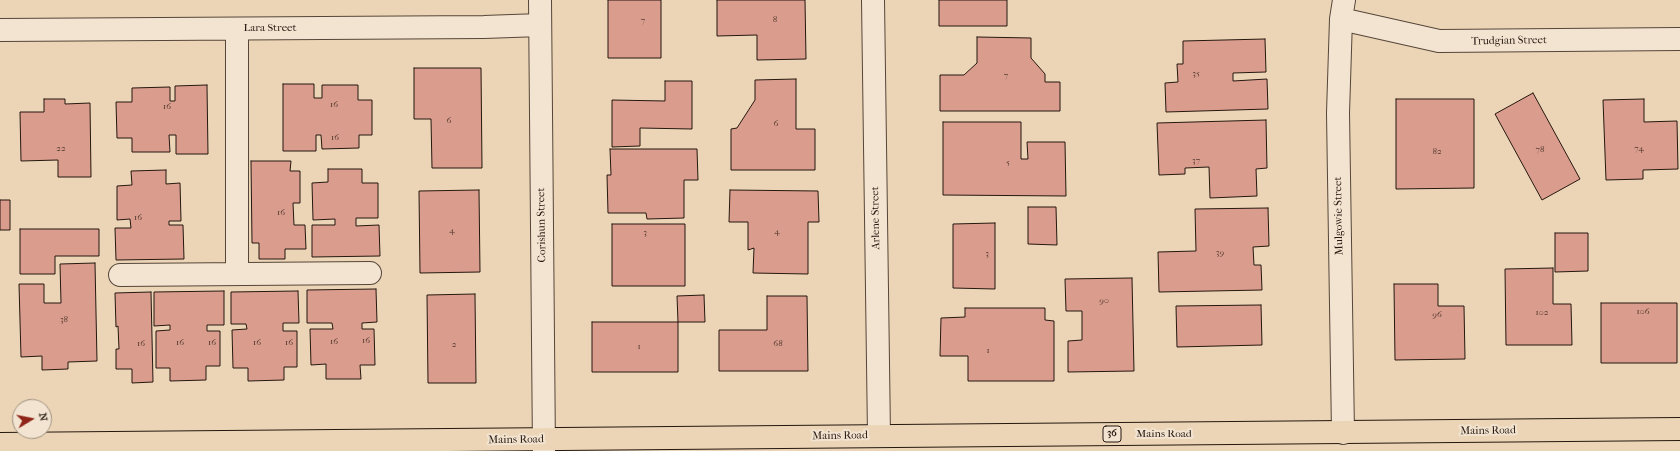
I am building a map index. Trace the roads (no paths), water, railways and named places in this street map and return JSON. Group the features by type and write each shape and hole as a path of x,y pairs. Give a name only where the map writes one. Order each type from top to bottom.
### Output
{"main road":[{"name":"Mains Road","path":"0,444 438,446 544,445 878,435 1343,433 1680,429"}],"street":[{"name":"Corishun Street","path":"540,0 544,445"},
{"name":"Arlene Street","path":"873,0 878,435"},
{"name":"Trudgian Street","path":"1342,9 1439,41 1680,39"},
{"name":"Mulgowie Street","path":"1342,9 1338,113 1343,433"},
{"name":"Lara Street","path":"0,30 540,26"},
{"path":"237,29 237,274"},
{"path":"120,275 370,274"}]}
